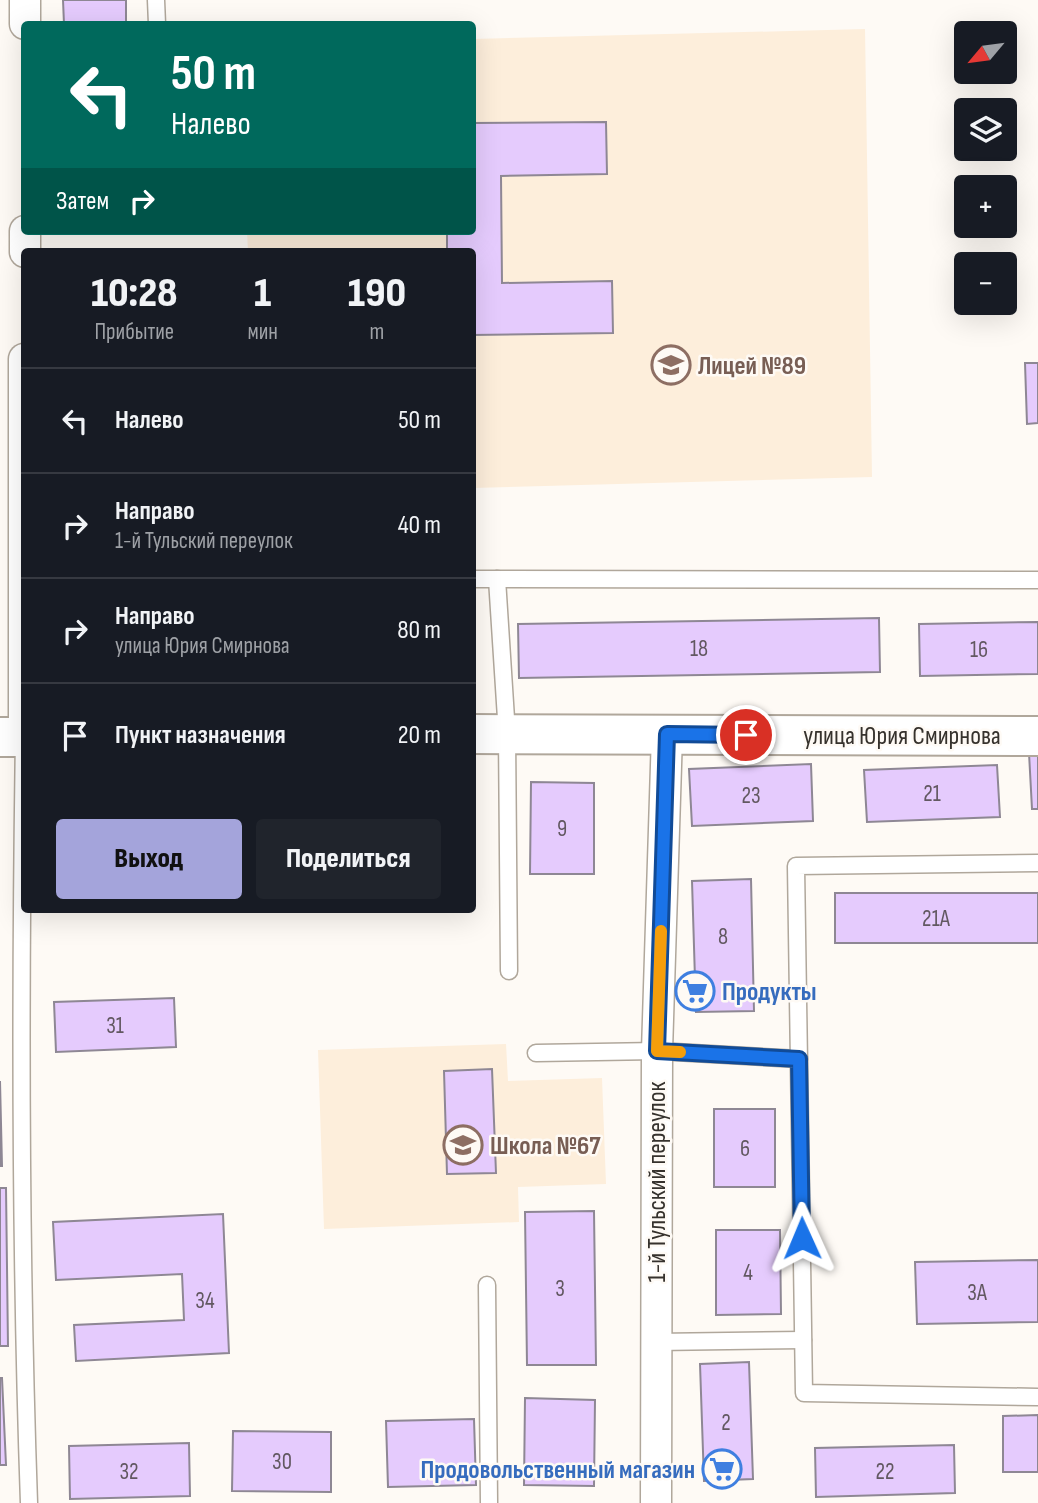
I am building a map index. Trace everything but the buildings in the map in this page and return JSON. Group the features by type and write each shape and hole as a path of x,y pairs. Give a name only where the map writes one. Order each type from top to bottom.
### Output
{"street":[{"path":"25,0 25,21"},
{"name":"улица Юрия Смирнова","path":"490,734 1038,736"},
{"name":"1-й Тульский переулок","path":"656,1503 657,1051 667,734"},
{"path":"0,737 21,737"}],"lane":[{"path":"156,0 156,21"},
{"path":"476,579 1038,580"},
{"path":"497,579 490,734 509,971"},
{"path":"1038,863 796,866 804,1393 1038,1397"},
{"path":"23,913 25,1358 29,1503"},
{"path":"537,1053 657,1051 799,1059"},
{"path":"487,1284 489,1503"},
{"path":"656,1342 803,1340"}],"shaded area":[{"name":"Лицей №89","path":"865,29 872,477 476,488 476,248 248,248 247,235 476,235 476,39"},
{"name":"Школа №67","path":"506,1044 508,1081 602,1078 606,1184 518,1187 519,1222 324,1229 318,1050"}],"slow traffic":[{"path":"661,931 657,1051 680,1052"}],"place":[{"name":"Лицей №89","path":"671,365"},
{"name":"Продукты","path":"695,991"},
{"name":"Школа №67","path":"463,1145"},
{"name":"Продовольственный магазин","path":"722,1469"}],"route":[{"path":"746,735 667,734 657,1051 799,1059 802,1238"}]}
